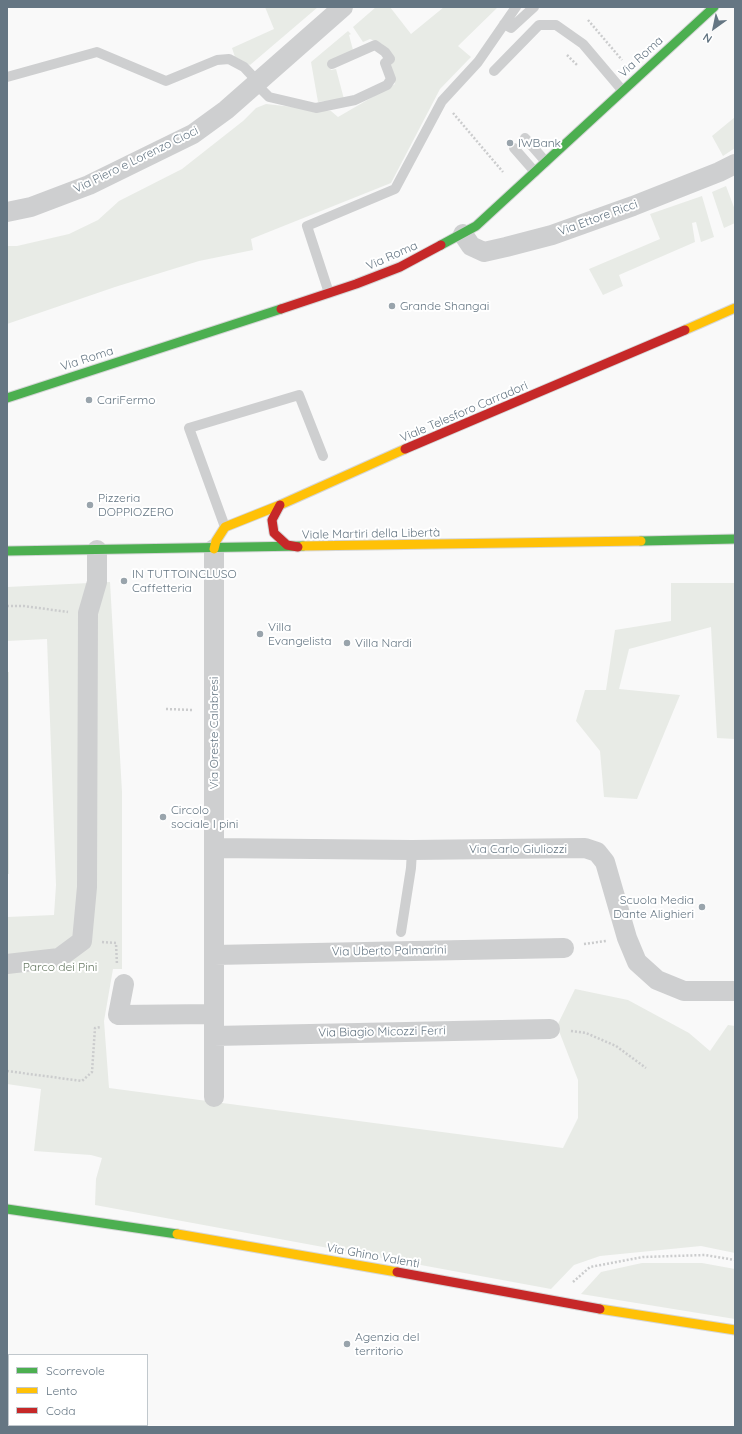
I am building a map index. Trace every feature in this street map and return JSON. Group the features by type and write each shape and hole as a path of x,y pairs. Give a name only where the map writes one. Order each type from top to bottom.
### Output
{"main road":[{"name":"Via Roma","path":"7,398 330,293 400,267 463,234 476,226 622,90 714,7"},
{"name":"Viale Telesforo Carradori","path":"225,527 280,505 320,486 735,308"},
{"path":"280,505 272,520 274,533 287,545 298,547"},
{"path":"214,549 220,534 225,527"},
{"name":"Viale Martiri della Libertà","path":"7,551 214,549 735,539"},
{"name":"Via Ghino Valenti","path":"7,1209 196,1237 430,1278 563,1304 735,1330"}],"street":[{"name":"Via Piero e Lorenzo Cioci","path":"7,212 31,207 89,185 192,134 226,110 343,7"},
{"name":"Via Ettore Ricci","path":"463,234 472,246 484,252 506,247 552,235 719,172 735,164"},
{"name":"Via Oreste Calabresi","path":"214,549 214,1097"},
{"path":"7,964 59,958 82,941 87,888 88,613 97,582 97,550"},
{"name":"Via Carlo Giuliozzi","path":"214,848 412,850 585,848 597,852 605,862 626,938 637,962 657,980 684,991 735,991"},
{"name":"Via Uberto Palmarini","path":"214,955 564,948"},
{"path":"121,976 118,1014 214,1014"},
{"name":"Via Biagio Micozzi Ferri","path":"214,1036 550,1029"}],"lane":[{"path":"330,293 307,226 395,189 442,101 471,71 516,7"},
{"path":"504,24 511,28 534,7"},
{"path":"494,71 539,25 556,25 583,44 622,90"},
{"path":"7,77 97,52 166,81 217,60 229,59 244,67 269,97 316,108 355,100 387,85 391,79 385,63 390,59 385,52 375,45 332,64"},
{"path":"525,138 546,162"},
{"path":"514,148 535,172"},
{"path":"225,527 189,428 299,394 323,456"},
{"path":"401,932 411,868 412,850"}],"path":[{"path":"588,20 622,60"},
{"path":"460,121 504,172"},
{"path":"7,606 24,606 58,612 88,613"},
{"path":"166,709 200,711"},
{"path":"82,941 116,943 121,976"},
{"path":"584,944 600,942"},
{"path":"7,1071 82,1081 92,1072 95,1028 106,1027"},
{"path":"550,1029 586,1033 616,1046 646,1068"},
{"path":"563,1304 567,1288 590,1267 643,1257 705,1255 735,1260"}],"green space":[{"path":"265,7 318,7 250,65 235,57 232,48 274,29"},
{"path":"376,7 390,7 411,34 444,7 498,7 458,46 471,57 440,89 391,183 251,239 253,250 199,261 115,287 7,324 7,246 17,246 69,234 98,220 119,201 182,169 243,121 256,108 266,104 331,111 338,117 395,84 387,64 392,61 382,44 370,39 363,42 353,27"},
{"path":"348,31 351,34 349,35 353,50 328,63 331,70 336,69 344,99 318,102 311,62"},
{"path":"735,117 735,148 723,156 712,136"},
{"path":"726,186 735,210 735,223 724,228 712,192"},
{"path":"702,196 714,237 701,242 696,222 692,223 695,242 619,275 623,286 603,295 589,269 660,239 650,214"},
{"name":"Parco dei Pini","path":"110,582 122,792 122,969 113,969 104,1021 109,1088 563,1148 578,1118 578,1080 557,1026 575,989 628,1000 689,1033 710,1051 728,1025 735,1026 735,1253 701,1246 600,1256 574,1265 551,1289 95,1205 96,1179 102,1158 91,1155 34,1151 41,1089 7,1084 7,917 54,915 56,885 47,639 7,641 7,587"},
{"path":"671,583 735,583 735,739 717,738 711,627 629,649 619,689 680,695 637,799 604,797 600,751 576,721 585,690 606,690 615,630 671,621"},
{"path":"7,672 9,672 9,874 7,874"},
{"path":"642,1263 702,1263 735,1269 735,1319 581,1294 601,1272"}],"traffic: fast":[{"path":"441,245 476,226 714,7"},
{"path":"7,398 281,309"},
{"path":"641,541 735,539"},
{"path":"7,551 303,546"},
{"path":"7,1209 177,1234"}],"traffic: slow":[{"path":"685,330 735,308"},
{"path":"214,549 216,541 225,527 280,505 405,449"},
{"path":"303,546 641,541"},
{"path":"177,1234 397,1272"},
{"path":"600,1309 735,1330"}],"traffic: jam":[{"path":"281,309 356,284 400,267 441,245"},
{"path":"405,449 685,330"},
{"path":"280,505 272,520 274,533 287,545 298,547"},
{"path":"397,1272 600,1309"}],"place":[{"name":"IWBank","path":"510,143"},
{"name":"Grande Shangai","path":"392,306"},
{"name":"CariFermo","path":"89,400"},
{"name":"Pizzeria DOPPIOZERO","path":"90,505"},
{"name":"IN TUTTOINCLUSO Caffetteria","path":"124,581"},
{"name":"Villa Evangelista","path":"260,634"},
{"name":"Villa Nardi","path":"347,643"},
{"name":"Circolo sociale I pini","path":"163,817"},
{"name":"Scuola Media Dante Alighieri","path":"702,907"},
{"name":"Agenzia del territorio","path":"347,1344"}]}
